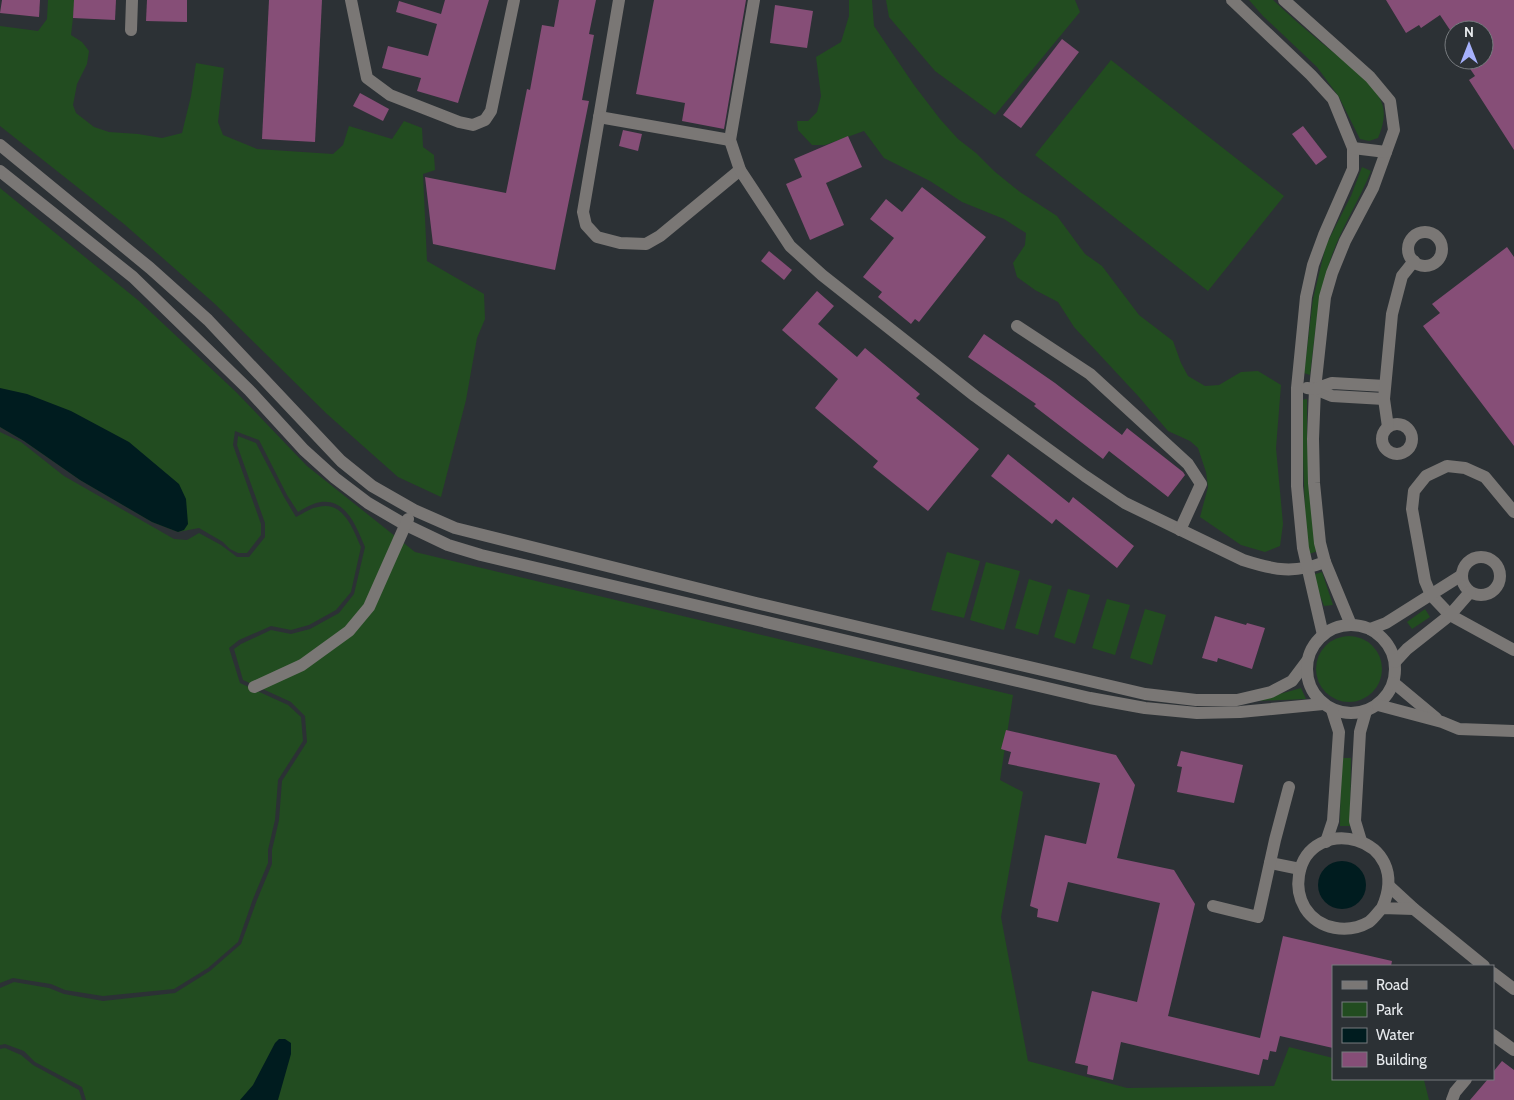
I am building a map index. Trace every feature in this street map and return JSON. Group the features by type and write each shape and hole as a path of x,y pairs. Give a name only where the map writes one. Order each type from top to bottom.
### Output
{"lane":[{"path":"131,30 132,0"},
{"path":"351,0 367,78 390,95 459,122 473,125 485,120 491,111 514,0"},
{"path":"619,0 583,212 586,225 597,237 620,243 646,244 660,236 740,170"},
{"path":"754,0 730,140 740,170 790,246 822,275 975,396 1125,503 1243,560 1293,570 1308,569 1325,562"},
{"path":"1232,0 1311,75 1332,99 1353,148 1353,169 1324,234 1313,265 1306,297 1297,388 1297,486 1303,548 1323,634"},
{"path":"1285,1 1370,77 1390,101 1394,130 1373,188 1345,241 1332,272 1325,297 1315,389 1314,483 1320,543 1325,562 1351,625"},
{"path":"599,117 730,140"},
{"path":"0,145 150,268 208,320 341,462 372,486 414,510 455,528 756,603 1145,694 1196,700 1237,700 1271,692 1292,681 1307,661"},
{"path":"1353,148 1386,152"},
{"path":"0,171 133,277 249,390 304,450 335,478 368,503 404,524 448,545 481,555 1090,698 1146,708 1197,714 1328,707 1349,714 1366,712 1378,705 1390,692 1394,683 1395,662 1390,648 1382,637 1370,629 1351,625 1341,626 1323,634 1310,651 1307,661 1306,673 1309,685 1315,696 1328,707 1338,732 1333,821 1326,842"},
{"path":"1388,427 1385,392 1392,314 1402,276 1414,261"},
{"path":"1017,326 1090,374 1188,464 1201,484 1180,530"},
{"path":"1297,388 1315,389 1332,383 1385,392"},
{"path":"1514,512 1485,476 1465,468 1447,466 1426,476 1414,491 1412,509 1425,581 1431,595 1450,615 1514,650"},
{"path":"254,687 302,665 349,631 369,607 404,524 414,510"},
{"path":"1370,629 1386,623 1462,575 1467,564 1477,558 1489,559 1498,568 1499,580 1493,590 1482,595 1470,592 1462,575"},
{"path":"1395,662 1450,615 1470,592"},
{"path":"1394,683 1442,722"},
{"path":"1378,705 1442,722 1459,729 1514,731"},
{"path":"1361,841 1356,821 1357,786 1360,732 1366,712"},
{"path":"1213,906 1258,917 1289,788"},
{"path":"1337,838 1361,841 1375,851 1385,864 1389,875 1387,897 1382,908 1370,921 1354,928 1336,929 1321,924 1309,914 1300,900 1297,885 1300,869 1314,848 1326,842 1337,838"},
{"path":"1270,863 1300,869"},
{"path":"1389,886 1483,965"},
{"path":"1382,908 1414,909"},
{"path":"1494,974 1514,989"},
{"path":"1494,1036 1514,1050"},
{"path":"1452,1100 1455,1092 1465,1080"}],"green space":[{"path":"48,0 75,0 71,35 82,42 89,51 87,64 77,84 73,105 76,113 94,127 109,132 162,138 182,133 191,96 196,63 224,68 218,122 223,135 257,149 333,154 343,145 349,126 392,139 404,121 422,128 423,147 434,155 435,170 423,174 427,261 484,294 485,319 477,338 466,400 441,497 398,477 327,414 215,304 124,224 0,126 0,26 38,31 47,19"},
{"path":"849,0 872,0 874,26 914,85 940,119 958,139 994,171 1020,192 1057,216 1085,254 1102,266 1139,315 1173,341 1188,376 1205,386 1219,385 1241,372 1258,371 1281,385 1276,448 1283,524 1280,546 1265,552 1241,545 1200,517 1208,487 1206,472 1198,448 1190,441 1168,431 1074,327 1058,302 1035,290 1017,277 1013,263 1025,245 1026,233 1004,219 962,202 930,181 884,158 864,131 825,145 812,145 798,130 797,121 808,121 817,112 821,96 816,57 841,42 849,16"},
{"path":"886,0 1075,0 1080,12 995,115 935,71 889,17"},
{"path":"1249,0 1273,0 1368,83 1382,102 1384,112 1382,128 1378,138 1369,141 1360,139 1339,97 1317,67 1263,16"},
{"path":"1111,60 1284,196 1208,291 1035,155"},
{"path":"1362,167 1371,171 1331,258 1323,286 1310,375 1304,373 1313,299 1326,245 1351,196"},
{"path":"0,188 139,301 236,392 307,466 415,552 1013,695 1000,780 1023,792 1001,917 1028,1061 1127,1088 1274,1086 1289,1047 1332,1058 1332,1080 1424,1080 1429,1100 86,1100 82,1087 35,1062 24,1051 5,1044 0,1045 0,988 14,982 103,1001 175,993 210,971 241,944 272,864 272,850 279,820 282,781 307,742 305,716 291,702 243,680 234,649 271,630 291,634 310,629 339,613 354,594 365,547 358,530 348,514 335,504 326,502 316,503 298,512 287,495 259,440 235,431 233,445 261,524 261,535 247,553 238,553 230,549 223,542 199,528 178,532 152,522 80,480 24,441 0,427"},
{"path":"1307,399 1307,440 1318,551 1309,554 1305,513 1301,400"},
{"path":"0,432 21,442 64,476 174,539 187,540 199,533 221,545 237,557 249,557 265,537 265,523 237,445 238,436 256,443 296,517 315,508 327,506 334,508 346,518 361,547 351,592 336,610 309,625 291,630 271,626 239,640 229,648 240,683 288,705 301,717 303,741 278,780 275,820 268,850 268,863 238,942 208,968 174,989 103,996 65,990 51,984 13,978 0,983"},
{"path":"947,552 980,561 964,618 931,610"},
{"path":"986,562 1020,571 1004,630 970,620"},
{"path":"1322,572 1333,605 1324,606 1312,575"},
{"path":"1029,579 1052,586 1038,635 1015,628"},
{"path":"1068,589 1090,595 1075,644 1054,637"},
{"path":"1107,599 1130,605 1115,655 1092,648"},
{"path":"1145,609 1166,615 1152,665 1130,658"},
{"path":"1425,609 1430,617 1412,629 1407,622"},
{"path":"1342,636 1356,636 1368,641 1377,650 1382,662 1380,682 1373,693 1356,702 1342,702 1330,697 1321,688 1316,676 1316,662 1321,650 1330,641"},
{"path":"1301,688 1306,699 1255,701"},
{"path":"1341,758 1351,758 1350,826 1340,826"},
{"path":"5,1048 21,1055 33,1065 79,1090 82,1100 0,1100 0,1049"}],"water":[{"path":"0,388 27,394 71,411 129,442 179,484 186,499 188,524 184,530 178,532 152,522 80,480 24,441 0,427"},
{"path":"1342,861 1351,863 1359,868 1364,876 1366,885 1364,894 1359,902 1351,907 1342,909 1333,907 1325,902 1320,894 1318,885 1320,876 1325,868 1333,863"},
{"path":"279,1039 285,1039 291,1043 291,1054 278,1100 240,1100 253,1085 275,1043"}],"building":[{"path":"2,0 40,0 39,17 0,13"},
{"path":"74,0 116,0 115,20 73,18"},
{"path":"147,0 187,0 187,22 146,21"},
{"path":"269,0 322,0 315,142 262,139"},
{"path":"445,0 489,0 458,103 417,91 421,78 382,68 388,46 428,56 437,24 396,12 399,1 441,14"},
{"path":"559,0 596,0 589,34 594,35 582,100 589,101 555,270 433,244 425,177 506,193 527,89 530,90 542,25 554,27"},
{"path":"654,0 746,0 724,129 682,121 685,103 636,94"},
{"path":"1386,0 1514,0 1514,150 1469,80 1475,76 1471,70 1494,70 1494,20 1444,21 1440,15 1421,28 1419,25 1406,33"},
{"path":"775,5 813,11 807,48 770,43"},
{"path":"1062,39 1079,52 1021,128 1003,115"},
{"path":"360,93 389,109 383,121 353,106"},
{"path":"1303,126 1327,157 1316,165 1292,134"},
{"path":"623,130 642,134 638,151 619,146"},
{"path":"848,136 862,167 826,183 844,225 810,240 786,184 802,177 794,159"},
{"path":"922,187 986,237 919,322 915,319 911,324 878,297 882,292 863,277 894,238 870,219 886,199 902,212"},
{"path":"1507,247 1514,257 1514,446 1423,326 1440,313 1432,304"},
{"path":"769,251 792,270 784,280 761,261"},
{"path":"817,291 834,306 818,324 857,357 865,348 920,394 916,398 979,449 928,511 873,467 878,461 815,408 838,379 782,330"},
{"path":"984,334 1055,383 1122,435 1127,428 1183,472 1185,475 1168,497 1109,451 1103,459 1034,406 1036,404 968,357"},
{"path":"1008,454 1069,503 1073,497 1134,546 1117,568 1056,519 1052,524 991,476"},
{"path":"1215,616 1246,625 1247,623 1265,628 1252,669 1218,658 1217,662 1202,658"},
{"path":"1006,730 1116,755 1135,785 1117,858 1174,870 1195,904 1168,1016 1260,1038 1283,936 1392,961 1391,965 1332,965 1332,1048 1280,1036 1276,1052 1270,1051 1268,1060 1263,1059 1259,1075 1121,1042 1113,1080 1087,1074 1088,1066 1075,1063 1092,991 1137,1002 1160,903 1068,882 1058,922 1037,917 1038,909 1030,906 1045,835 1086,844 1100,783 1008,764 1011,752 1001,749"},
{"path":"1181,751 1243,765 1234,803 1177,792 1182,767 1177,766"},
{"path":"1502,1061 1514,1070 1514,1100 1470,1100 1487,1080 1494,1080 1494,1071"}]}
